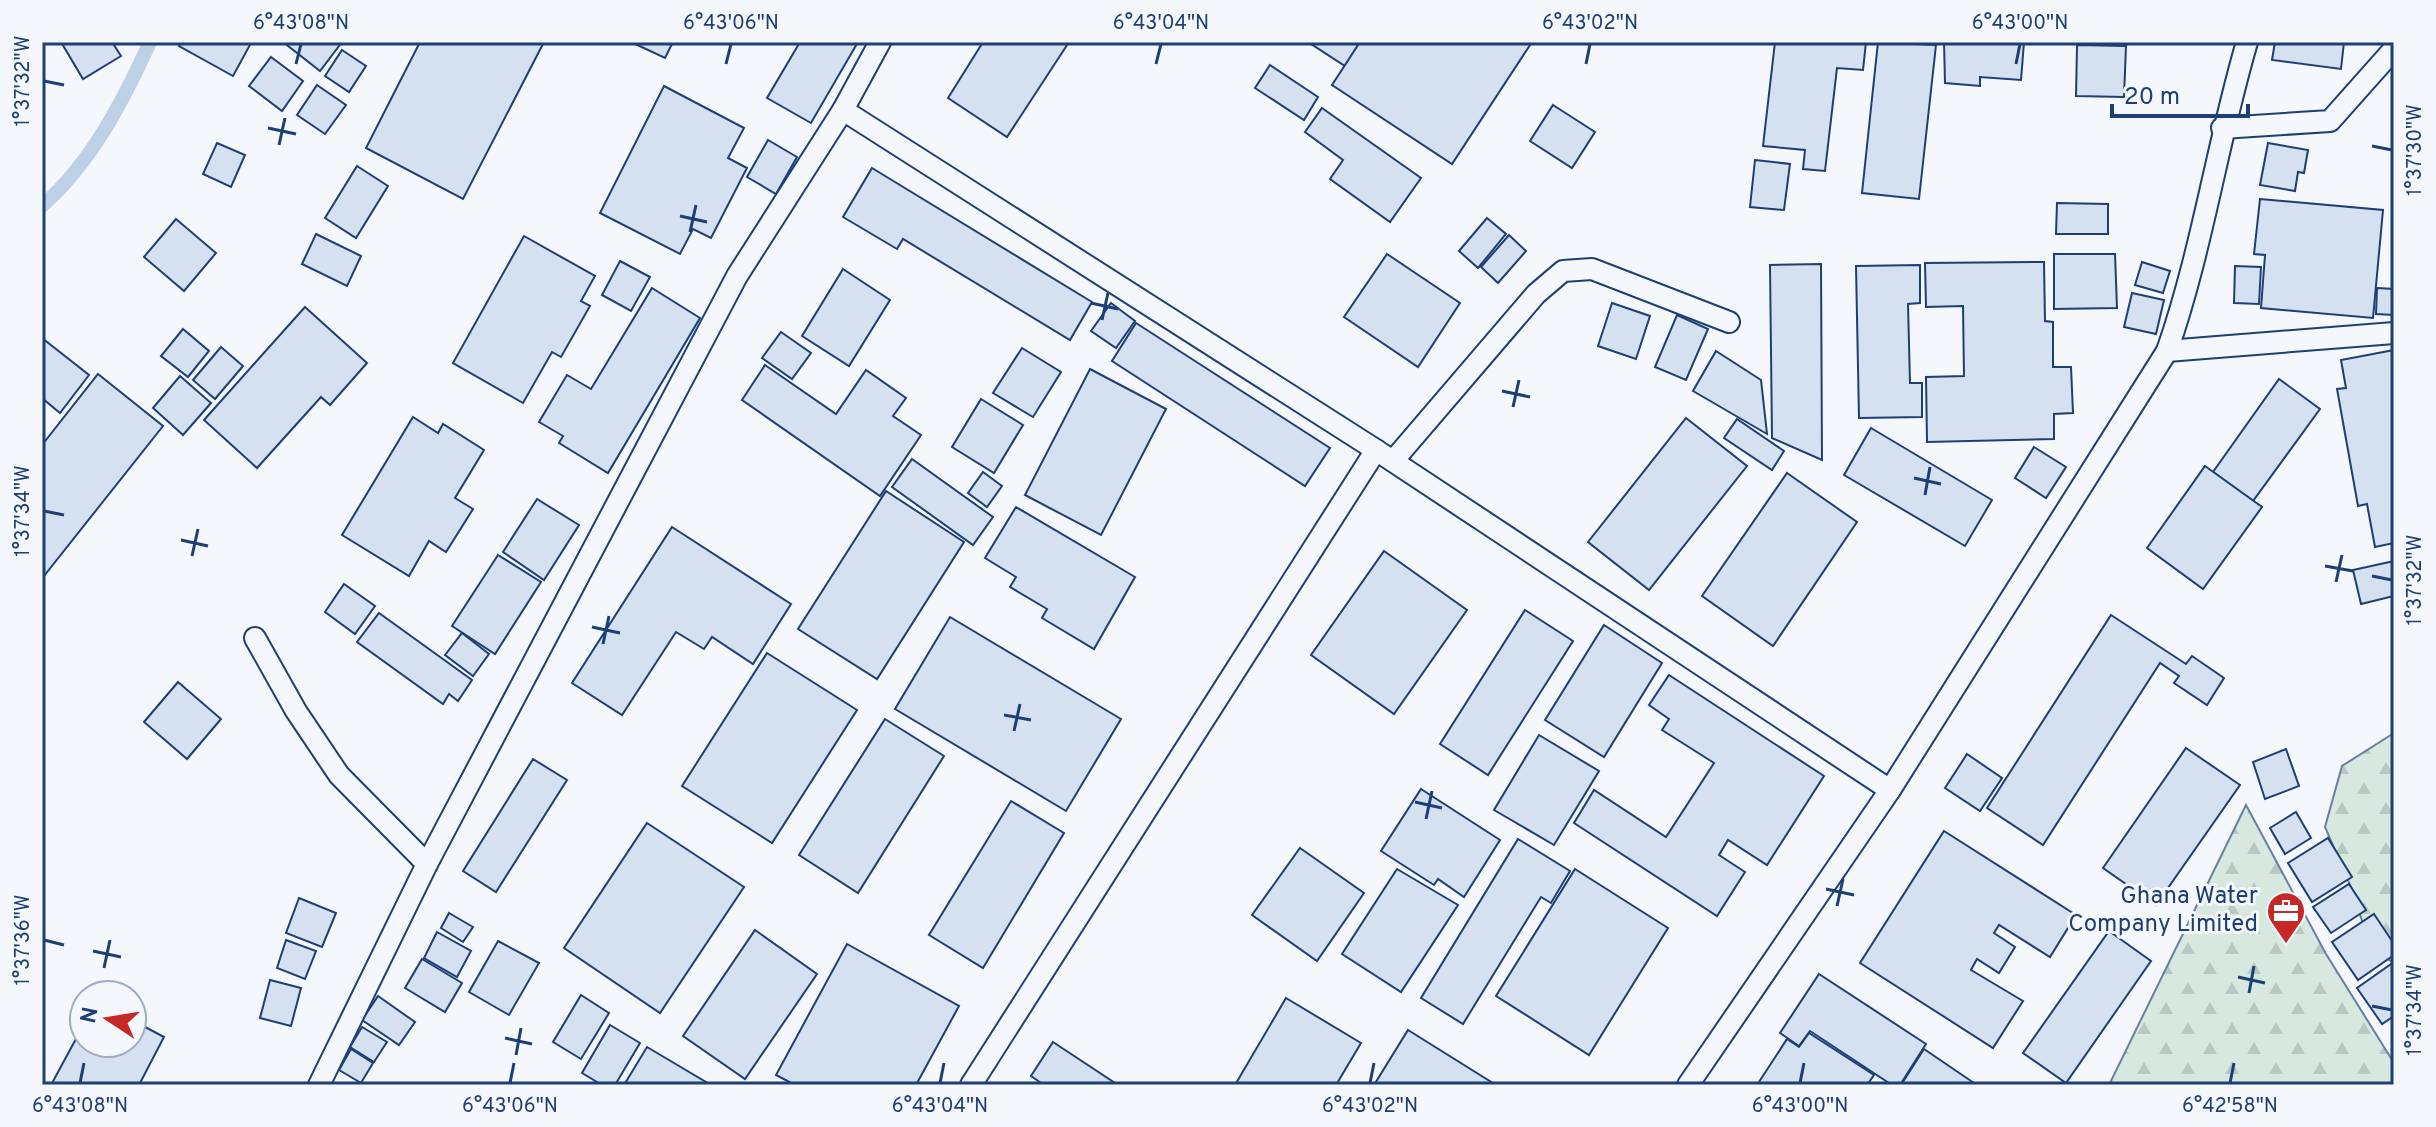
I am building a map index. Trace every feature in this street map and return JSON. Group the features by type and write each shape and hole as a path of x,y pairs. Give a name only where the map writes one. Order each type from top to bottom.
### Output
{"lane":[{"path":"319,1085 427,864 737,276 843,110 880,42"},
{"path":"1688,1085 1890,790 2167,351 2185,299 2222,128 2247,42"},
{"path":"2222,128 2330,121 2394,49"},
{"path":"843,110 1384,456 1890,790"},
{"path":"971,1085 1384,456 1536,294 1563,271 1592,269 1729,322"},
{"path":"2167,351 2394,333"},
{"path":"255,638 296,711 339,775 427,864"}],"green space":[{"path":"2394,733 2394,963 2370,948 2354,894 2325,827 2342,766"},
{"path":"2246,805 2326,954 2394,1063 2394,1085 2109,1085"}],"building":[{"path":"61,42 112,42 121,56 83,79"},
{"path":"181,42 251,43 233,76 179,46"},
{"path":"283,42 342,42 320,71"},
{"path":"420,42 544,42 463,199 366,148"},
{"path":"631,42 673,42 665,58"},
{"path":"800,42 858,42 811,123 767,98"},
{"path":"983,42 1069,42 1007,137 948,98"},
{"path":"1308,42 1360,42 1345,66"},
{"path":"1360,42 1532,42 1452,164 1332,85"},
{"path":"1775,42 1866,42 1863,70 1837,68 1825,171 1803,169 1805,150 1763,146"},
{"path":"1878,42 1936,45 1919,199 1862,193"},
{"path":"1944,42 2024,42 2021,80 1980,77 1980,86 1945,83"},
{"path":"2275,42 2344,42 2341,69 2272,60"},
{"path":"2077,45 2126,46 2124,97 2076,96"},
{"path":"342,50 366,66 349,92 325,76"},
{"path":"271,57 303,81 282,111 249,86"},
{"path":"1270,65 1318,97 1304,120 1255,88"},
{"path":"317,85 346,105 325,134 297,115"},
{"path":"664,86 744,128 728,158 747,168 711,238 693,229 680,254 600,213"},
{"path":"1553,105 1595,132 1572,168 1530,141"},
{"path":"1322,108 1421,178 1390,222 1330,179 1343,160 1305,132"},
{"path":"768,140 797,157 776,194 747,177"},
{"path":"217,143 245,155 231,187 203,174"},
{"path":"2268,143 2308,150 2304,173 2298,172 2295,191 2260,185"},
{"path":"1755,160 1790,164 1784,210 1750,207"},
{"path":"357,166 388,186 356,238 325,218"},
{"path":"872,168 1092,302 1070,340 903,239 897,249 843,217"},
{"path":"2260,199 2383,210 2373,318 2261,308 2265,255 2254,254"},
{"path":"2057,203 2108,204 2108,234 2056,234"},
{"path":"1487,218 1506,234 1478,268 1459,251"},
{"path":"176,219 216,253 184,291 144,257"},
{"path":"316,234 361,256 347,286 302,264"},
{"path":"1509,235 1526,251 1498,283 1481,267"},
{"path":"524,236 595,276 581,301 590,306 561,357 552,352 523,403 453,363"},
{"path":"1387,254 1460,303 1418,367 1344,317"},
{"path":"2054,254 2115,254 2117,308 2054,309"},
{"path":"620,261 650,277 631,311 602,295"},
{"path":"2044,262 2045,321 2053,322 2053,367 2071,367 2073,413 2054,414 2054,439 1927,442 1926,377 1964,376 1963,306 1926,307 1925,263"},
{"path":"2142,262 2170,271 2163,293 2135,285"},
{"path":"1821,264 1822,460 1772,438 1770,265"},
{"path":"1920,265 1920,303 1908,304 1910,383 1922,383 1922,417 1859,418 1856,266"},
{"path":"2235,266 2261,267 2259,304 2234,303"},
{"path":"843,269 890,300 849,366 802,336"},
{"path":"652,288 700,318 608,473 559,443 563,436 539,422 567,375 591,389"},
{"path":"2377,288 2394,289 2394,315 2376,314"},
{"path":"2132,293 2164,300 2156,334 2124,327"},
{"path":"1111,303 1135,321 1116,348 1091,331"},
{"path":"1612,303 1650,316 1636,359 1598,346"},
{"path":"305,307 367,363 330,405 321,397 257,468 204,420"},
{"path":"1677,315 1708,329 1686,380 1655,367"},
{"path":"1136,323 1330,448 1305,486 1112,361"},
{"path":"183,329 209,351 188,377 161,356"},
{"path":"781,332 811,353 792,379 762,358"},
{"path":"42,338 89,375 60,413 42,398"},
{"path":"221,347 243,366 215,399 193,380"},
{"path":"1022,348 1061,372 1033,417 993,393"},
{"path":"2394,350 2394,543 2375,547 2367,504 2358,506 2337,389 2346,388 2341,360"},
{"path":"1716,351 1761,380 1767,434 1693,391"},
{"path":"765,365 836,414 866,370 906,398 893,416 921,435 880,496 742,400"},
{"path":"1090,369 1166,409 1101,535 1025,495"},
{"path":"98,374 163,426 44,576 42,445"},
{"path":"180,376 211,403 183,435 153,408"},
{"path":"2279,379 2320,409 2253,501 2213,472"},
{"path":"981,399 1023,425 994,473 952,447"},
{"path":"413,417 438,433 443,424 484,450 455,498 473,509 446,552 429,541 409,576 342,535"},
{"path":"1686,418 1747,466 1649,590 1588,542"},
{"path":"1737,419 1784,451 1772,470 1724,438"},
{"path":"1871,428 1992,500 1965,546 1844,475"},
{"path":"2034,447 2066,467 2046,498 2015,478"},
{"path":"912,459 993,517 973,545 892,487"},
{"path":"2205,466 2262,507 2203,589 2147,548"},
{"path":"983,472 1002,486 987,507 968,493"},
{"path":"1787,473 1857,522 1773,646 1702,596"},
{"path":"886,491 964,542 877,679 798,629"},
{"path":"537,499 579,525 544,580 503,552"},
{"path":"1016,507 1135,577 1094,649 1042,618 1047,609 1010,587 1016,577 985,558"},
{"path":"672,527 791,604 753,664 712,637 704,649 676,632 622,715 572,683"},
{"path":"1384,551 1467,610 1394,714 1311,655"},
{"path":"498,555 541,582 495,654 452,626"},
{"path":"2394,561 2394,596 2361,604 2353,570"},
{"path":"344,584 375,606 355,634 325,612"},
{"path":"1525,610 1573,641 1488,775 1440,744"},
{"path":"379,613 472,680 458,701 449,694 443,704 357,642"},
{"path":"2111,615 2186,664 2192,656 2224,678 2207,705 2174,683 2179,676 2160,663 2043,845 1987,808"},
{"path":"950,617 1121,719 1066,811 895,709"},
{"path":"1604,625 1662,663 1604,757 1545,720"},
{"path":"462,633 489,654 473,676 445,655"},
{"path":"767,653 857,710 772,843 682,786"},
{"path":"1669,675 1824,776 1767,865 1728,840 1719,855 1745,872 1717,916 1574,823 1594,790 1666,837 1714,763 1662,730 1669,719 1649,705"},
{"path":"178,682 221,719 187,759 144,722"},
{"path":"885,719 944,756 858,893 799,855"},
{"path":"1539,735 1599,771 1554,845 1494,810"},
{"path":"2186,748 2240,785 2156,905 2103,868"},
{"path":"2286,749 2299,786 2265,799 2253,762"},
{"path":"1967,754 2002,778 1980,811 1945,788"},
{"path":"533,759 567,780 496,892 463,871"},
{"path":"1421,789 1500,840 1464,897 1438,879 1434,885 1381,851"},
{"path":"1011,801 1064,833 983,968 929,935"},
{"path":"2296,812 2311,838 2285,854 2270,828"},
{"path":"647,823 744,887 660,1013 564,948"},
{"path":"1944,831 2076,915 2050,957 1999,925 1994,933 2015,947 1999,973 1977,959 1971,970 2023,1001 1993,1048 1860,963"},
{"path":"2328,838 2352,877 2312,902 2288,863"},
{"path":"1518,839 1570,871 1551,903 1541,897 1463,1024 1421,998"},
{"path":"1300,848 1364,893 1317,961 1252,915"},
{"path":"1397,869 1458,905 1401,992 1342,954"},
{"path":"1575,869 1668,928 1589,1055 1496,996"},
{"path":"2349,884 2366,910 2331,933 2313,907"},
{"path":"299,898 336,913 322,947 286,933"},
{"path":"449,913 473,927 463,942 441,928"},
{"path":"2374,914 2394,944 2394,955 2358,980 2332,942"},
{"path":"755,930 817,974 745,1079 683,1036"},
{"path":"2109,931 2151,961 2066,1083 2023,1053"},
{"path":"437,932 471,951 457,977 424,958"},
{"path":"286,940 316,951 305,979 277,968"},
{"path":"498,941 539,963 509,1015 469,992"},
{"path":"847,944 959,1006 916,1085 795,1085 776,1075"},
{"path":"422,959 462,983 445,1012 405,988"},
{"path":"2394,962 2394,1016 2382,1024 2357,988"},
{"path":"1819,974 1926,1044 1900,1085 1892,1085 1810,1031 1799,1046 1780,1033"},
{"path":"270,980 301,988 291,1026 260,1018"},
{"path":"581,995 609,1013 581,1059 553,1042"},
{"path":"378,996 415,1022 399,1045 362,1020"},
{"path":"1286,998 1361,1043 1336,1085 1235,1085"},
{"path":"610,1025 640,1043 615,1085 602,1085 582,1073"},
{"path":"362,1027 387,1042 374,1062 350,1047"},
{"path":"148,1028 164,1037 139,1085 51,1085 68,1054 68,1059 148,1059"},
{"path":"1408,1030 1496,1085 1374,1085"},
{"path":"1809,1033 1874,1075 1867,1085 1757,1085 1787,1039 1799,1047"},
{"path":"1053,1042 1118,1085 1044,1085 1031,1076"},
{"path":"647,1047 711,1085 624,1085"},
{"path":"351,1049 373,1063 361,1083 339,1070"},
{"path":"1924,1049 1974,1083 1973,1085 1901,1085"}],"waterway":[{"path":"42,206 76,170 105,130 150,42"}],"place":[{"name":"Ghana Water Company Limited","path":"2286,945"}]}
